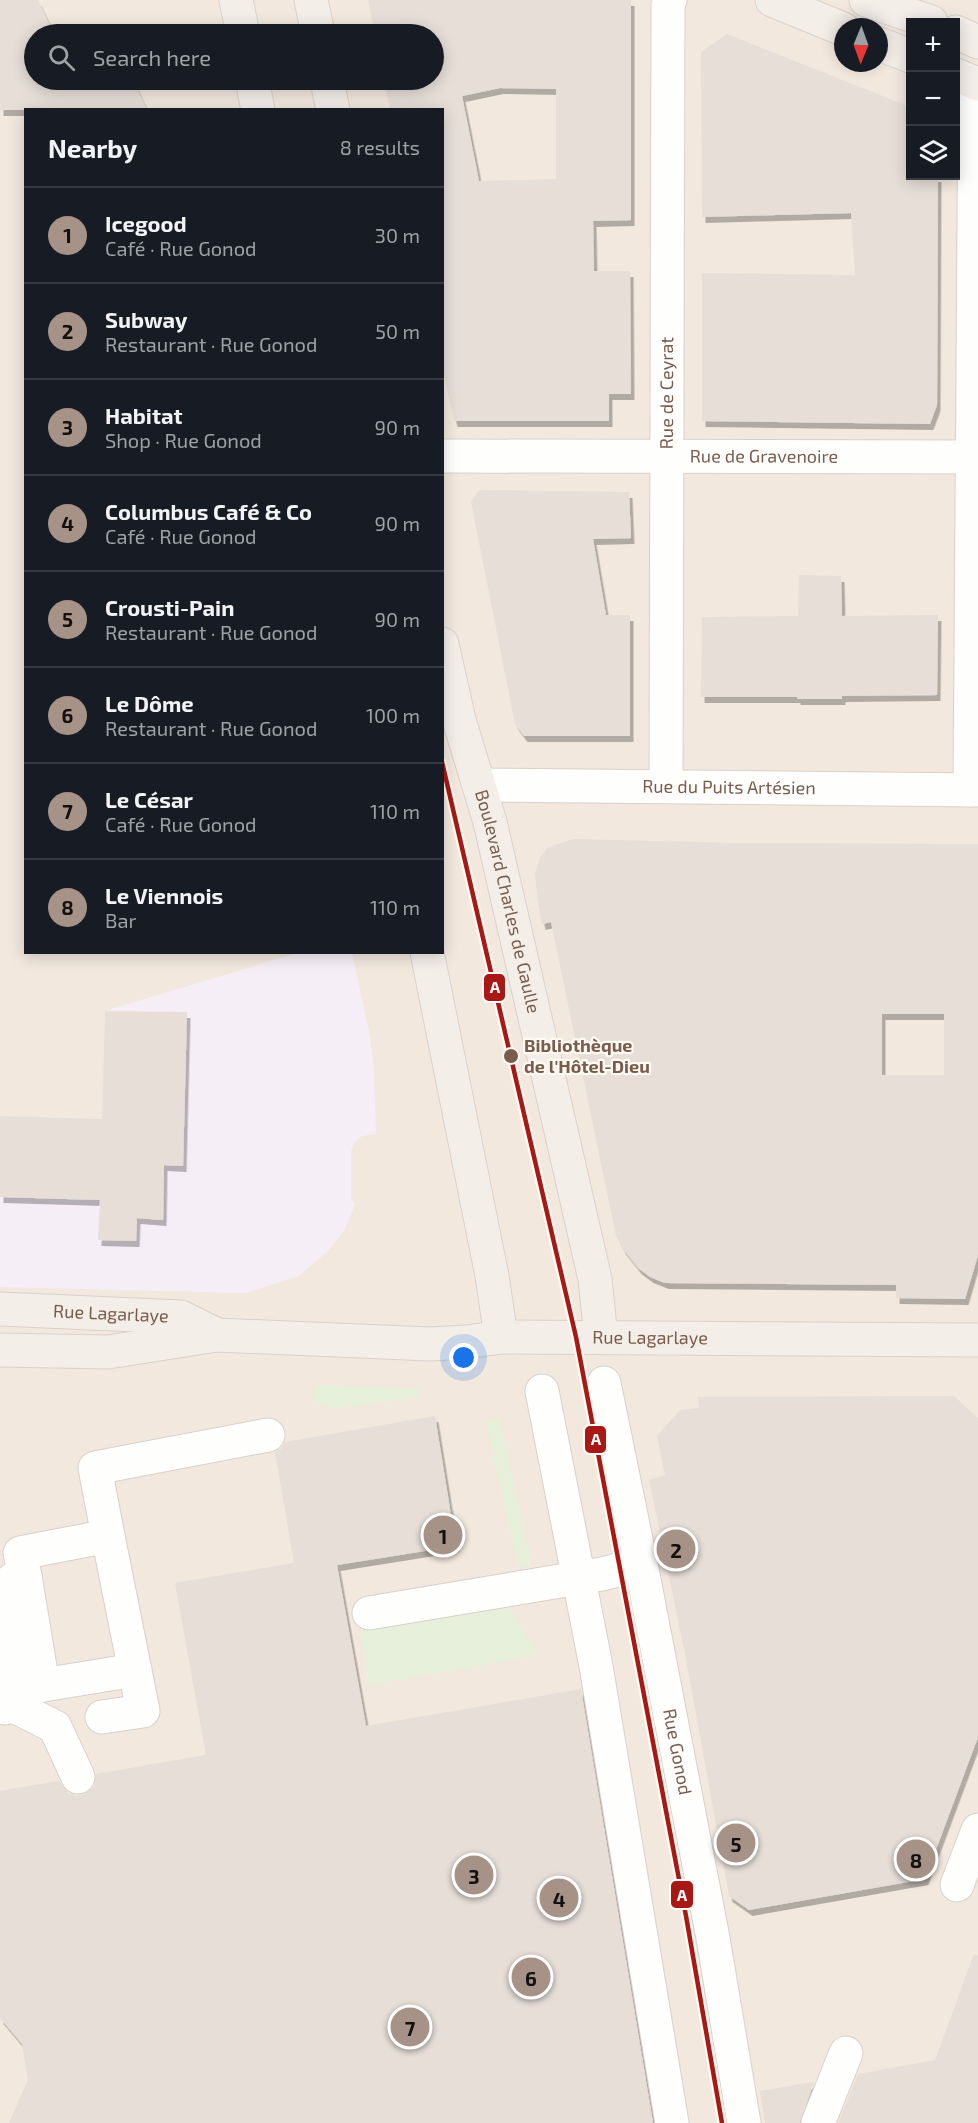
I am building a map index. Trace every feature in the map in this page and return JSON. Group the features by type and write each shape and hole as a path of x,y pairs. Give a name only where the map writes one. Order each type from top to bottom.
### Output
{"main road":[{"path":"236,0 241,24"},
{"path":"311,0 316,24"},
{"path":"772,0 834,25"},
{"path":"866,0 919,18"},
{"path":"960,35 978,42"},
{"path":"888,47 906,54"},
{"path":"254,90 258,108"},
{"path":"329,90 333,108"},
{"name":"Boulevard Charles de Gaulle","path":"444,653 459,720 490,822 595,1280 601,1337"},
{"path":"427,954 490,1270 501,1337"},
{"name":"Rue Lagarlaye","path":"0,1309 181,1317 217,1335"},
{"name":"Rue Lagarlaye","path":"0,1350 108,1352 217,1335 430,1344 501,1337 978,1340"}],"street":[{"name":"Rue de Ceyrat","path":"666,786 668,16 670,0"},
{"path":"970,81 975,457 974,790"},
{"name":"Rue de Gravenoire","path":"444,456 975,457"},
{"name":"Rue du Puits Artésien","path":"480,784 974,790"},
{"name":"Rue Gonod","path":"604,1383 713,1938 744,2123"},
{"path":"542,1391 600,1689 672,2123"},
{"path":"0,1676 5,1708 14,1706 77,1722 142,1711 95,1468 268,1435"},
{"path":"43,1685 19,1578 20,1553 108,1536"},
{"path":"369,1613 580,1577 641,1564"},
{"path":"14,1706 0,1605 10,1604 25,1687 135,1670"},
{"path":"77,1722 78,1777"},
{"path":"957,1885 978,1830"},
{"path":"818,2123 846,2053"}],"shaded area":[{"path":"0,0 978,0 978,2123 0,2123"},
{"path":"294,954 352,954 370,1036 374,1071 376,1134 362,1136 355,1142 351,1151 351,1198 355,1204 345,1229 328,1251 299,1276 245,1293 0,1287 0,1116 102,1119 105,1011"}],"green space":[{"path":"316,1385 413,1388 419,1391 415,1398 334,1409 313,1401"},
{"path":"500,1418 531,1564 518,1567 486,1421"},
{"path":"509,1607 538,1655 369,1685 360,1631"}],"building":[{"path":"0,0 38,0 49,24 24,24 24,90 138,90 146,108 24,108 24,110 0,110"},
{"path":"368,0 631,0 631,220 593,221 594,271 630,271 631,394 609,394 609,421 454,421 444,374 444,108 390,108 386,90 444,90 444,24 373,24","holes":["500,88 556,89 556,179 479,181 462,96"]},
{"path":"727,34 906,105 906,180 938,180 937,405 930,424 702,421 702,273 855,275 851,213 702,217 701,52"},
{"path":"479,490 629,492 631,538 593,539 606,615 630,615 630,736 524,736 515,724 471,502"},
{"path":"799,575 841,576 842,616 938,615 937,695 842,696 842,699 701,697 702,617 798,616"},
{"path":"573,839 738,843 978,844 978,1255 965,1299 896,1298 896,1285 665,1283 650,1277 638,1268 616,1236 551,922 542,924 535,873 540,858 547,848","holes":["882,1014 944,1014 944,1075 882,1075"]},
{"path":"105,1011 187,1012 183,1166 164,1165 163,1220 137,1218 136,1241 98,1240 100,1200 0,1197 0,1116 102,1119"},
{"path":"954,1396 978,1418 978,1737 925,1879 749,1910 729,1896 685,1654 649,1480 665,1475 657,1436 680,1410 699,1408 698,1397"},
{"path":"435,1416 456,1546 337,1565 366,1726 581,1689 653,2123 9,2123 28,2080 22,2044 0,2018 0,1791 59,1781 68,1793 76,1796 85,1794 94,1787 96,1774 206,1755 175,1583 294,1563 275,1452 281,1449 285,1442"},
{"path":"974,1954 978,1955 978,2123 838,2123 858,2074 935,2060"},
{"path":"814,2082 800,2123 765,2123 760,2091"}],"transit line":[{"name":"A","path":"444,771 576,1337 686,1916 722,2123"}],"place":[{"name":"Bibliothèque de l'Hôtel-Dieu","path":"511,1056"},
{"name":"Icegood","path":"443,1535"},
{"name":"Subway","path":"676,1549"},
{"name":"Crousti-Pain","path":"736,1843"},
{"name":"Le Viennois","path":"916,1859"},
{"name":"Habitat","path":"474,1875"},
{"name":"Columbus Café & Co","path":"559,1898"},
{"name":"Le Dôme","path":"531,1977"},
{"name":"Le César","path":"410,2027"}]}
